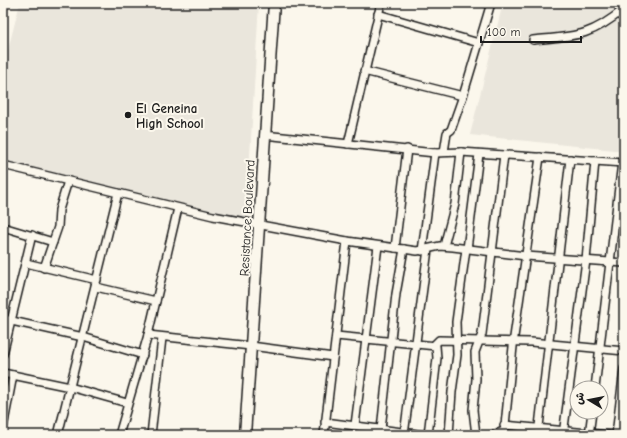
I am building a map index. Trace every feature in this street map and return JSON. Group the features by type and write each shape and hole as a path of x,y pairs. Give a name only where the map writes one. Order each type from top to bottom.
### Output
{"highway":[{"name":"Resistance Boulevard","path":"245,435 274,3"}],"street":[{"path":"348,144 381,4 373,3"},
{"path":"444,152 447,133 451,130 463,96 491,3"},
{"path":"534,40 576,36 588,33 601,26 624,9"},
{"path":"378,14 480,43"},
{"path":"364,71 463,96"},
{"path":"264,135 435,153 461,152 623,162 596,380"},
{"path":"395,248 407,149"},
{"path":"444,246 455,204 461,152"},
{"path":"404,433 416,343 435,153"},
{"path":"449,435 458,341 456,322 479,154"},
{"path":"476,435 473,410 476,379 475,352 476,345 481,341 504,155"},
{"path":"504,431 513,343 540,157"},
{"path":"538,432 570,159"},
{"path":"563,433 586,260 595,161"},
{"path":"3,166 118,192 178,208 259,225 378,246 425,250 444,246 526,256 624,263"},
{"path":"44,268 58,227 59,210 68,181"},
{"path":"58,435 118,192"},
{"path":"119,435 127,403 148,335 178,208"},
{"path":"3,227 53,242"},
{"path":"3,354 32,235"},
{"path":"324,435 347,241"},
{"path":"355,425 378,246"},
{"path":"381,429 390,340 404,249"},
{"path":"26,263 156,302"},
{"path":"3,319 83,337 142,355"},
{"path":"148,335 162,338 251,346 333,357"},
{"path":"336,336 434,345"},
{"path":"151,435 162,338"},
{"path":"434,345 439,340 481,341 548,344 624,351"},
{"path":"428,435 437,352 434,345"},
{"path":"616,435 624,369"},
{"path":"3,373 70,387 127,403"},
{"path":"3,428 6,393 13,375"},
{"path":"589,434 591,420"},
{"path":"325,422 425,435"},
{"path":"492,435 504,431 609,435"}],"shaded area":[{"name":"El Geneina High School","path":"20,3 259,3 246,223 3,160 3,69"},
{"path":"503,3 624,3 624,151 470,135"}],"place":[{"name":"El Geneina High School","path":"128,115"}]}
